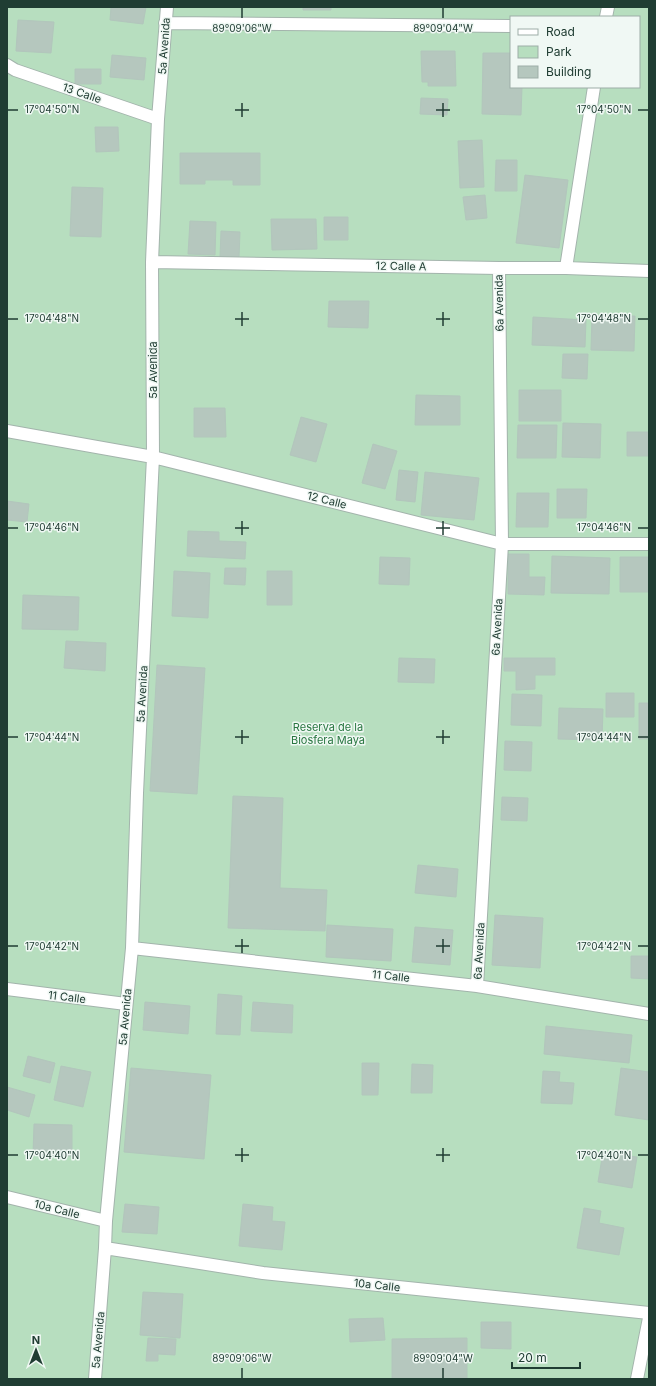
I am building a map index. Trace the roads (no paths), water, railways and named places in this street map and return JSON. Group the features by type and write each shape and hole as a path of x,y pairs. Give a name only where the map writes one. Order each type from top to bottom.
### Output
{"street":[{"name":"5a Avenida","path":"95,1379 106,1221 132,948 137,793 153,456 152,262 158,119 167,7"},
{"path":"165,23 510,26"},
{"name":"13 Calle","path":"7,65 15,70 158,119"},
{"path":"566,268 594,88"},
{"name":"12 Calle A","path":"152,262 566,268 649,271"},
{"name":"6a Avenida","path":"477,986 502,544 499,268"},
{"name":"12 Calle","path":"7,431 153,456 502,544 649,544"},
{"name":"11 Calle","path":"132,948 477,986 649,1014"},
{"name":"11 Calle","path":"7,989 126,1004"},
{"name":"10a Calle","path":"7,1197 106,1221"},
{"name":"10a Calle","path":"105,1248 262,1273 649,1313"},
{"path":"636,1379 649,1318"}],"park label":[{"name":"Reserva de la Biosfera Maya","path":"328,733"}]}
